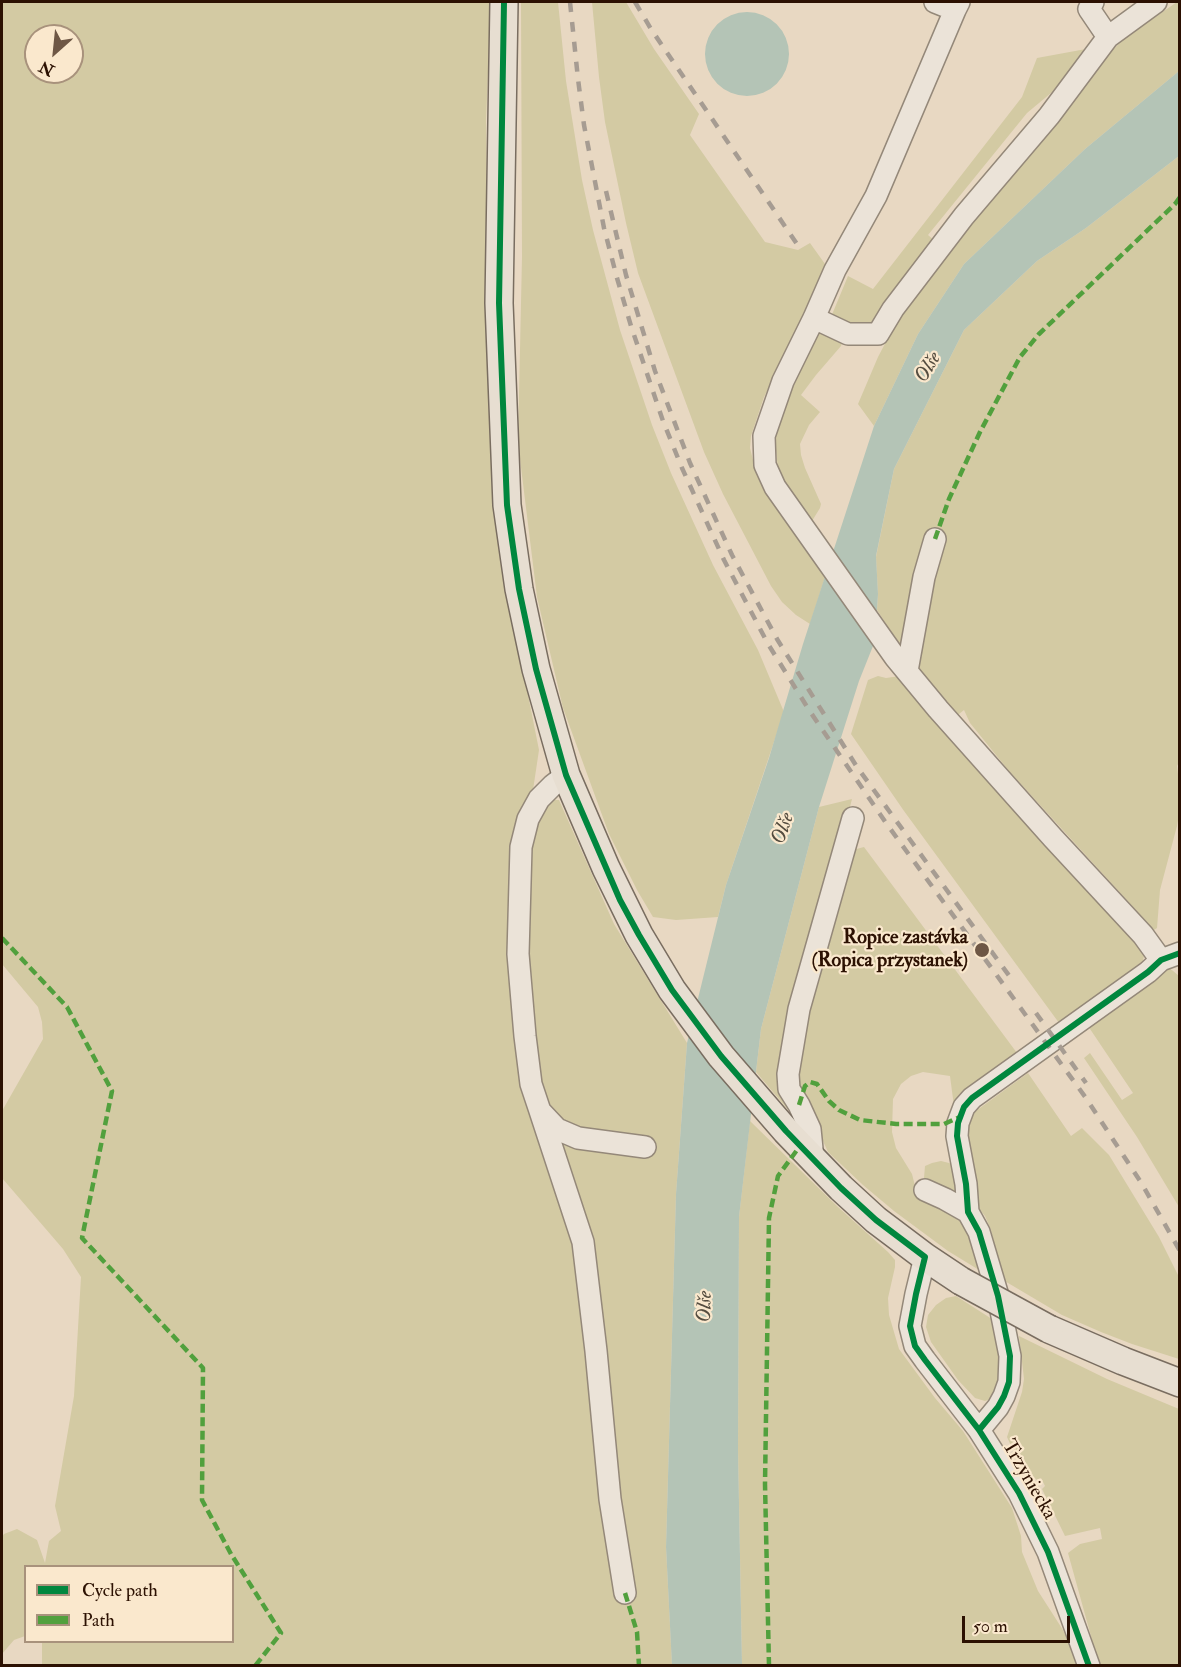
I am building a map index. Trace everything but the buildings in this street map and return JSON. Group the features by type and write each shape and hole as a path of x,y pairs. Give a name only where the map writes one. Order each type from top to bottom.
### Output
{"main road":[{"path":"504,2 500,303 507,506 519,589 534,658 566,775 620,900 672,990 721,1056 786,1131 876,1220 961,1281 1049,1329 1179,1383"}],"street":[{"path":"935,2 957,6 876,196 835,270 783,381 764,436 765,465 775,487 901,664 938,709 1143,935 1170,957 972,1098 964,1107 958,1123 957,1136 966,1184 968,1212 979,1232 998,1296 1010,1356 1009,1382 1004,1396 980,1430"},
{"path":"1093,2 1089,9 1108,37"},
{"path":"813,318 848,334 878,334 893,309 964,216 1049,116 1108,37 1156,2"},
{"path":"901,664 934,539"},
{"path":"566,775 553,784 539,799 528,819 521,847 518,954 521,996 531,1084 583,1242 610,1498 625,1593"},
{"path":"813,1159 810,1129 789,1089 788,1074 799,1009 853,818"},
{"path":"540,1111 557,1129 578,1138 645,1147"},
{"path":"926,1191 968,1212"},
{"name":"Trzyniecka","path":"925,1257 910,1326 915,1346 980,1430 1019,1493 1048,1552 1089,1665"}],"shaded area":[{"path":"2,2 491,2 486,120 489,381 505,580 539,750 533,790 518,816 531,840 540,812 550,800 559,800 614,924 687,1043 676,1194 666,1547 672,1665 42,1665 42,1643 234,1643 234,1565 24,1565 24,1636 14,1640 2,1654 2,1537 17,1529 37,1540 45,1563 49,1541 61,1531 55,1506 74,1396 81,1277 63,1249 2,1178 2,1111 43,1039 38,1007 2,964"},
{"path":"521,2 558,2 566,81 582,180 620,330 671,473 713,565 758,650 784,712 726,885 718,917 676,920 653,917 637,890 609,834 563,708 537,597 518,443 522,257"},
{"path":"592,2 626,2 654,49 699,114 690,135 765,242 798,250 810,243 825,264 801,322 764,397 751,436 750,448 757,476 827,571 810,624 782,602 771,586 723,494 704,452 638,273 605,122"},
{"path":"1179,2 1179,71 1085,149 964,264 918,334 874,426 858,404 878,357 918,287 1103,59 1125,38"},
{"path":"1086,49 1092,52 1057,88 1027,113 928,235 936,242 875,319 864,328 854,327 831,317 848,276 873,289 1022,97 1037,58"},
{"path":"1179,156 1180,760 1177,766 1180,809 1160,890 1157,928 1154,930 1009,771 970,723 964,710 954,718 877,610 876,557 894,469 964,330 1037,261 1086,228"},
{"path":"819,326 844,337 841,346 801,395 820,412 809,425 800,444 805,468 821,504 812,521 791,493 778,469 775,427 782,406"},
{"path":"878,676 886,678 900,676 1142,947 1144,956 1142,965 1062,1027 904,811 851,734 868,680"},
{"path":"852,799 782,1069 806,1131 756,1072 761,1029 819,807"},
{"path":"864,847 1020,1057 955,1114 950,1076 923,1072 911,1076 901,1084 893,1099 892,1132 896,1148 912,1174 914,1192 953,1211 971,1235 984,1273 948,1251 894,1211 828,1152 793,1075 849,851"},
{"path":"1166,965 1179,976 1179,1207 1137,1137 1084,1058 1090,1053 1122,1100 1133,1093 1088,1026"},
{"path":"1028,1073 1071,1136 1082,1128 1109,1155 1159,1237 1179,1277 1179,1359 1132,1344 1062,1315 1003,1280 991,1230 985,1216 977,1206 973,1159 965,1138 969,1116"},
{"path":"750,1121 895,1260 888,1298 889,1315 899,1349 963,1431 1012,1508 1021,1536 1022,1552 1038,1591 1063,1630 1078,1665 742,1666 738,1449 739,1217"},
{"path":"941,1161 955,1166 959,1194 928,1184 924,1178 925,1166"},
{"path":"956,1296 995,1321 1003,1374 993,1398 985,1401 975,1398 958,1380 931,1342 926,1327 928,1315 936,1305 946,1298"},
{"path":"1019,1336 1107,1379 1179,1409 1179,1665 1099,1665 1068,1553 1080,1544 1102,1539 1100,1528 1065,1536 1042,1489 1045,1486 1041,1478 1037,1480 1031,1475 1007,1437 1024,1379"}],"water":[{"path":"739,12 755,12 771,19 782,30 789,46 786,70 777,84 755,96 739,96 723,89 712,78 705,62 705,46 712,30 723,19"},
{"name":"Olše","path":"1179,71 1179,156 1086,228 1037,261 964,330 894,469 876,556 878,594 875,641 859,681 819,807 761,1029 739,1217 738,1449 742,1665 672,1666 666,1547 676,1194 687,1043 726,885 769,758 803,644 874,426 918,334 964,264 1085,149"}],"railway":[{"path":"570,2 584,125 604,228 617,278 663,421 724,560 768,644 809,710 886,823 1086,1098 1142,1184 1180,1251"},
{"path":"635,2 797,244"},
{"path":"606,191 626,275 655,371 690,463 732,555 777,639 857,767 1013,981"},
{"path":"1036,1013 1086,1083"}],"marked path":[{"path":"935,539 949,499 980,432 1020,357 1039,334 1180,197"},
{"path":"2,938 67,1007 112,1091 82,1238 203,1368 202,1500 231,1554 281,1633 255,1666"},
{"path":"799,1105 805,1086 810,1082 817,1084 829,1101 839,1110 860,1120 896,1124 944,1124 962,1116"},
{"path":"769,1666 765,1484 769,1218 778,1176 800,1146"},
{"path":"625,1593 637,1632 639,1666"}],"cycle path":[{"path":"504,2 499,303 507,505 519,589 536,669 566,775 620,900 639,935 672,990 721,1056 786,1131 841,1188 876,1220 925,1257 910,1326 915,1346 979,1430 1019,1493 1048,1552 1089,1666"},
{"path":"979,1430 1004,1396 1009,1382 1010,1356 998,1296 979,1232 968,1212 966,1184 957,1136 958,1123 964,1107 972,1098 1148,972 1161,960 1180,953"}],"place":[{"name":"Ropice zastávka (Ropica przystanek)","path":"982,950"}]}
